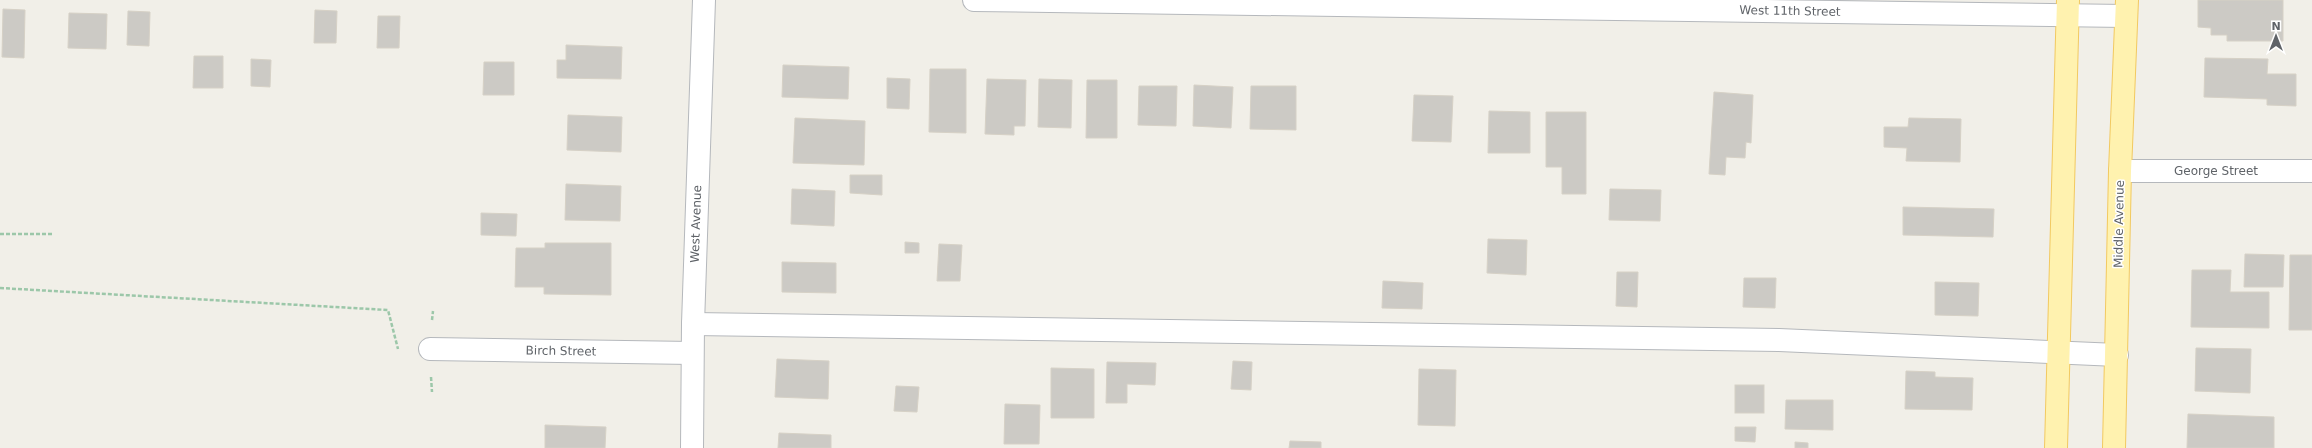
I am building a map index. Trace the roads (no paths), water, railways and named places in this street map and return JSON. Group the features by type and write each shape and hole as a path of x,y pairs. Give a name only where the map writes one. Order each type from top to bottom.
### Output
{"main road":[{"path":"2056,448 2068,8"},
{"name":"Middle Avenue","path":"2114,448 2118,355 2120,171 2127,8"}],"street":[{"name":"West Avenue","path":"692,448 692,353 704,0"},
{"name":"West 11th Street","path":"974,0 2127,8"},
{"name":"George Street","path":"2120,171 2312,171"},
{"path":"693,324 1771,340 2058,354 2118,355"},
{"name":"Birch Street","path":"430,349 692,353"}]}
